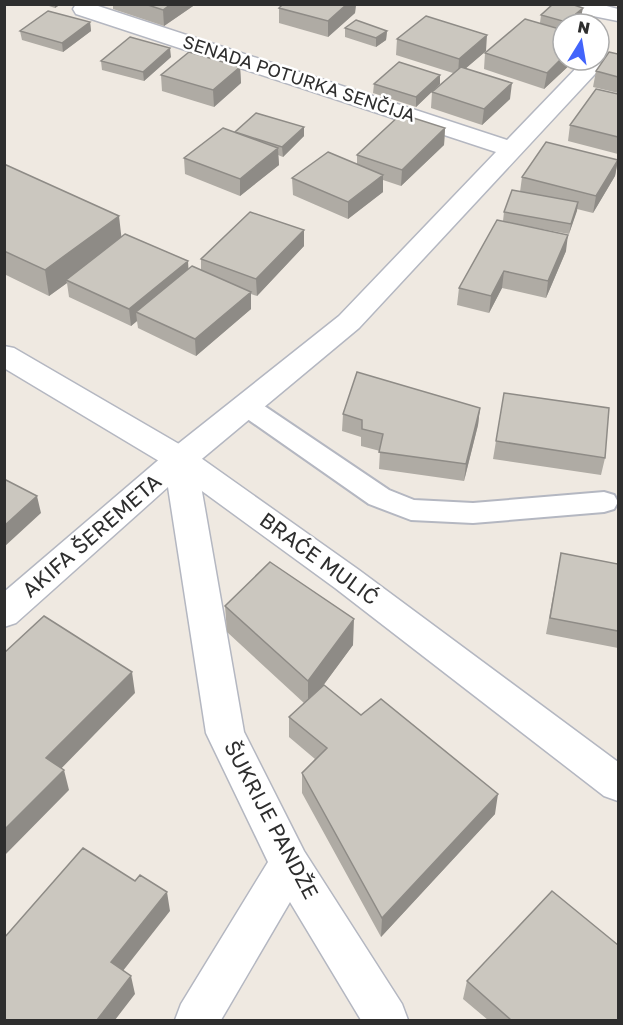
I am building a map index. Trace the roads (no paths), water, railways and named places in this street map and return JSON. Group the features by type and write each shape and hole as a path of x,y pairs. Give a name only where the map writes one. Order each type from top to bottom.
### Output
{"street":[{"path":"566,4 618,15"},
{"name":"SENADA POTURKA SENČIJA","path":"84,9 513,150"},
{"path":"180,459 349,321 586,72"},
{"name":"BRAĆE MULIĆ","path":"4,355 180,459 347,579 618,784"},
{"name":"AKIFA ŠEREMETA","path":"4,613 180,459"},
{"name":"ŠUKRIJE PANDŽE","path":"180,459 225,733 290,864 386,1020"},
{"path":"197,1020 290,864"}],"lane":[{"path":"245,405 379,497 411,510 472,513 604,502"}]}
